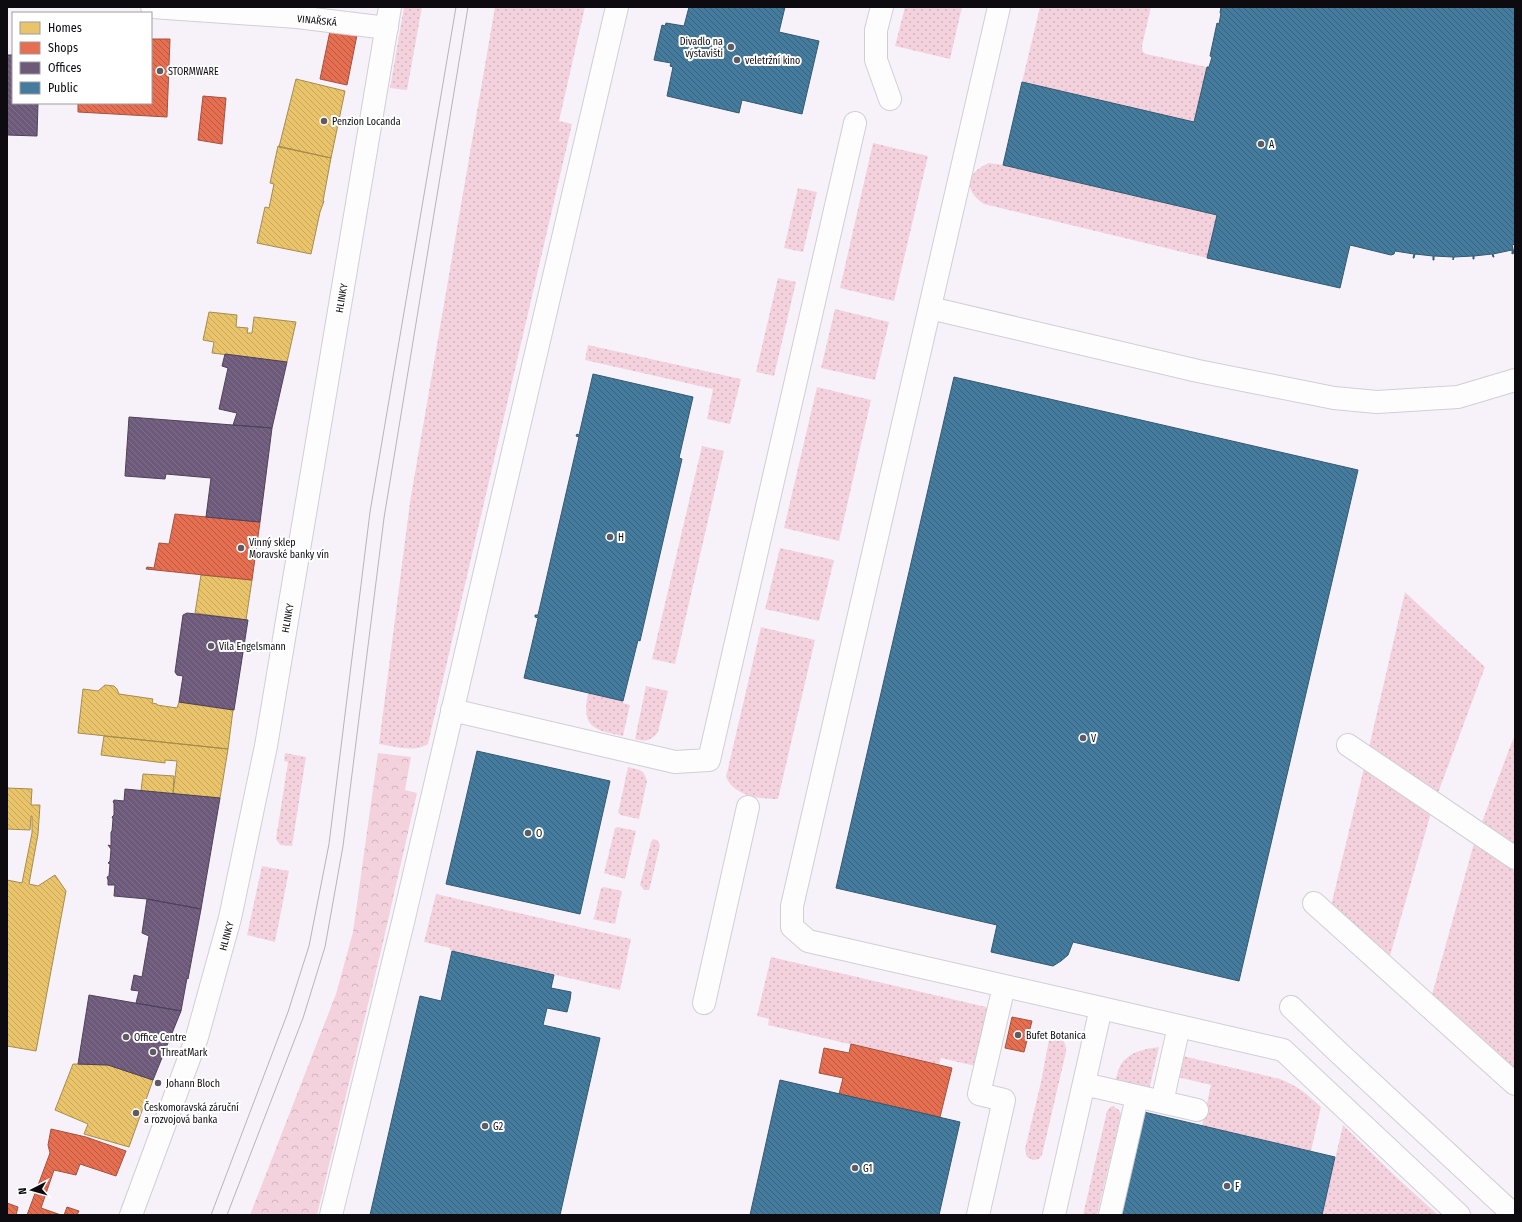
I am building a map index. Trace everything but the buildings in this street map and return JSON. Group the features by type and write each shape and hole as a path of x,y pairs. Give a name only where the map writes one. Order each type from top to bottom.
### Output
{"street":[{"name":"VINAŘSKÁ","path":"152,7 297,17 388,17"},
{"path":"331,1215 405,915 617,7"},
{"path":"882,7 876,30 876,60 890,99"},
{"path":"999,7 792,906 792,927 808,941 1283,1050 1459,1215"},
{"name":"HLINKY","path":"131,1215 197,1037 232,910 266,746 388,17"},
{"path":"452,710 675,762 709,760 855,122"},
{"path":"930,308 1198,372 1334,398 1377,402 1458,397 1515,380"},
{"path":"1348,745 1515,858"},
{"path":"704,1004 748,807"},
{"path":"1314,903 1515,1084"},
{"path":"978,1215 1004,1100 979,1094 1004,986"},
{"path":"1291,1007 1336,1051 1514,1215"},
{"path":"1054,1215 1101,1008"},
{"path":"1162,1102 1179,1026"},
{"path":"1084,1084 1197,1110"},
{"path":"1110,1215 1137,1097"}],"green space":[{"path":"404,7 422,7 407,90 390,88"},
{"path":"495,7 585,7 559,121 572,124 428,744 417,748 404,748 379,744 410,502"},
{"path":"905,7 962,7 950,59 895,46"},
{"path":"1040,7 1151,7 1142,46 1143,52 1146,54 1207,67 1194,122 1022,82"},
{"path":"873,143 928,156 894,301 840,288"},
{"path":"989,163 1217,215 1207,258 984,204 977,199 973,193 970,188 970,182 976,171"},
{"path":"798,188 817,192 803,252 784,248"},
{"path":"778,278 796,282 774,376 756,372"},
{"path":"835,309 889,322 875,380 821,368"},
{"path":"588,345 741,379 730,424 707,419 713,389 585,360"},
{"path":"817,387 871,400 839,541 784,528"},
{"path":"702,446 724,451 675,664 652,659"},
{"path":"780,548 834,560 819,621 765,609"},
{"path":"1405,592 1485,667 1438,793 1369,747"},
{"path":"761,627 815,640 778,799 748,795 735,788 726,777"},
{"path":"646,686 668,691 658,732 648,740 642,740 635,739"},
{"path":"588,693 623,701 623,703 630,705 623,736 604,732 592,725 586,714"},
{"path":"1515,736 1515,844 1482,822"},
{"path":"285,753 306,757 292,846 280,845 276,839 288,762 284,761"},
{"path":"378,753 411,757 405,790 417,793 381,951 317,1215 250,1215 336,994 353,932"},
{"path":"628,767 643,772 647,781 639,819 620,815 618,813"},
{"path":"1364,768 1431,813 1389,959 1331,906"},
{"path":"618,827 636,831 625,879 604,873 615,828"},
{"path":"653,839 657,840 660,845 649,890 644,890 640,885"},
{"path":"1474,843 1515,871 1515,1074 1431,998"},
{"path":"262,866 289,871 275,942 247,935"},
{"path":"604,887 622,891 615,924 592,919 594,918 601,888"},
{"path":"436,894 631,939 620,990 450,950 450,948 424,942"},
{"path":"771,957 986,1007 988,1010 975,1066 941,1058 939,1065 768,1025 769,1019 757,1016"},
{"path":"1051,1029 1058,1033 1062,1038 1065,1044 1066,1052 1042,1155 1039,1159 1033,1160 1027,1157 1025,1149 1041,1082"},
{"path":"1159,1047 1149,1090 1115,1081 1120,1066 1127,1057 1142,1050"},
{"path":"1183,1056 1280,1079 1292,1084 1302,1091 1321,1107 1311,1151 1202,1126 1211,1085 1177,1077"},
{"path":"1113,1106 1119,1110 1121,1114 1097,1215 1083,1215 1107,1111"},
{"path":"1343,1125 1394,1175 1438,1215 1322,1215"}],"tram line":[{"path":"211,1215 288,1012 309,946 329,844 370,512 456,7"},
{"path":"227,1215 303,1018 325,947 343,846 384,518 468,7"}],"place":[{"name":"Divadlo na výstavišti","path":"731,47"},
{"name":"veletržní kino","path":"737,60"},
{"name":"STORMWARE","path":"160,71"},
{"name":"Penzion Locanda","path":"324,121"},
{"name":"A","path":"1261,144"},
{"name":"H","path":"610,537"},
{"name":"Vinný sklep Moravské banky vín","path":"241,548"},
{"name":"Vila Engelsmann","path":"211,646"},
{"name":"V","path":"1083,738"},
{"name":"O","path":"528,833"},
{"name":"Bufet Botanica","path":"1018,1035"},
{"name":"Office Centre","path":"126,1037"},
{"name":"ThreatMark","path":"153,1052"},
{"name":"Johann Bloch","path":"158,1083"},
{"name":"Českomoravská záruční a rozvojová banka","path":"136,1113"},
{"name":"G2","path":"485,1126"},
{"name":"G1","path":"855,1168"},
{"name":"F","path":"1227,1186"}]}
